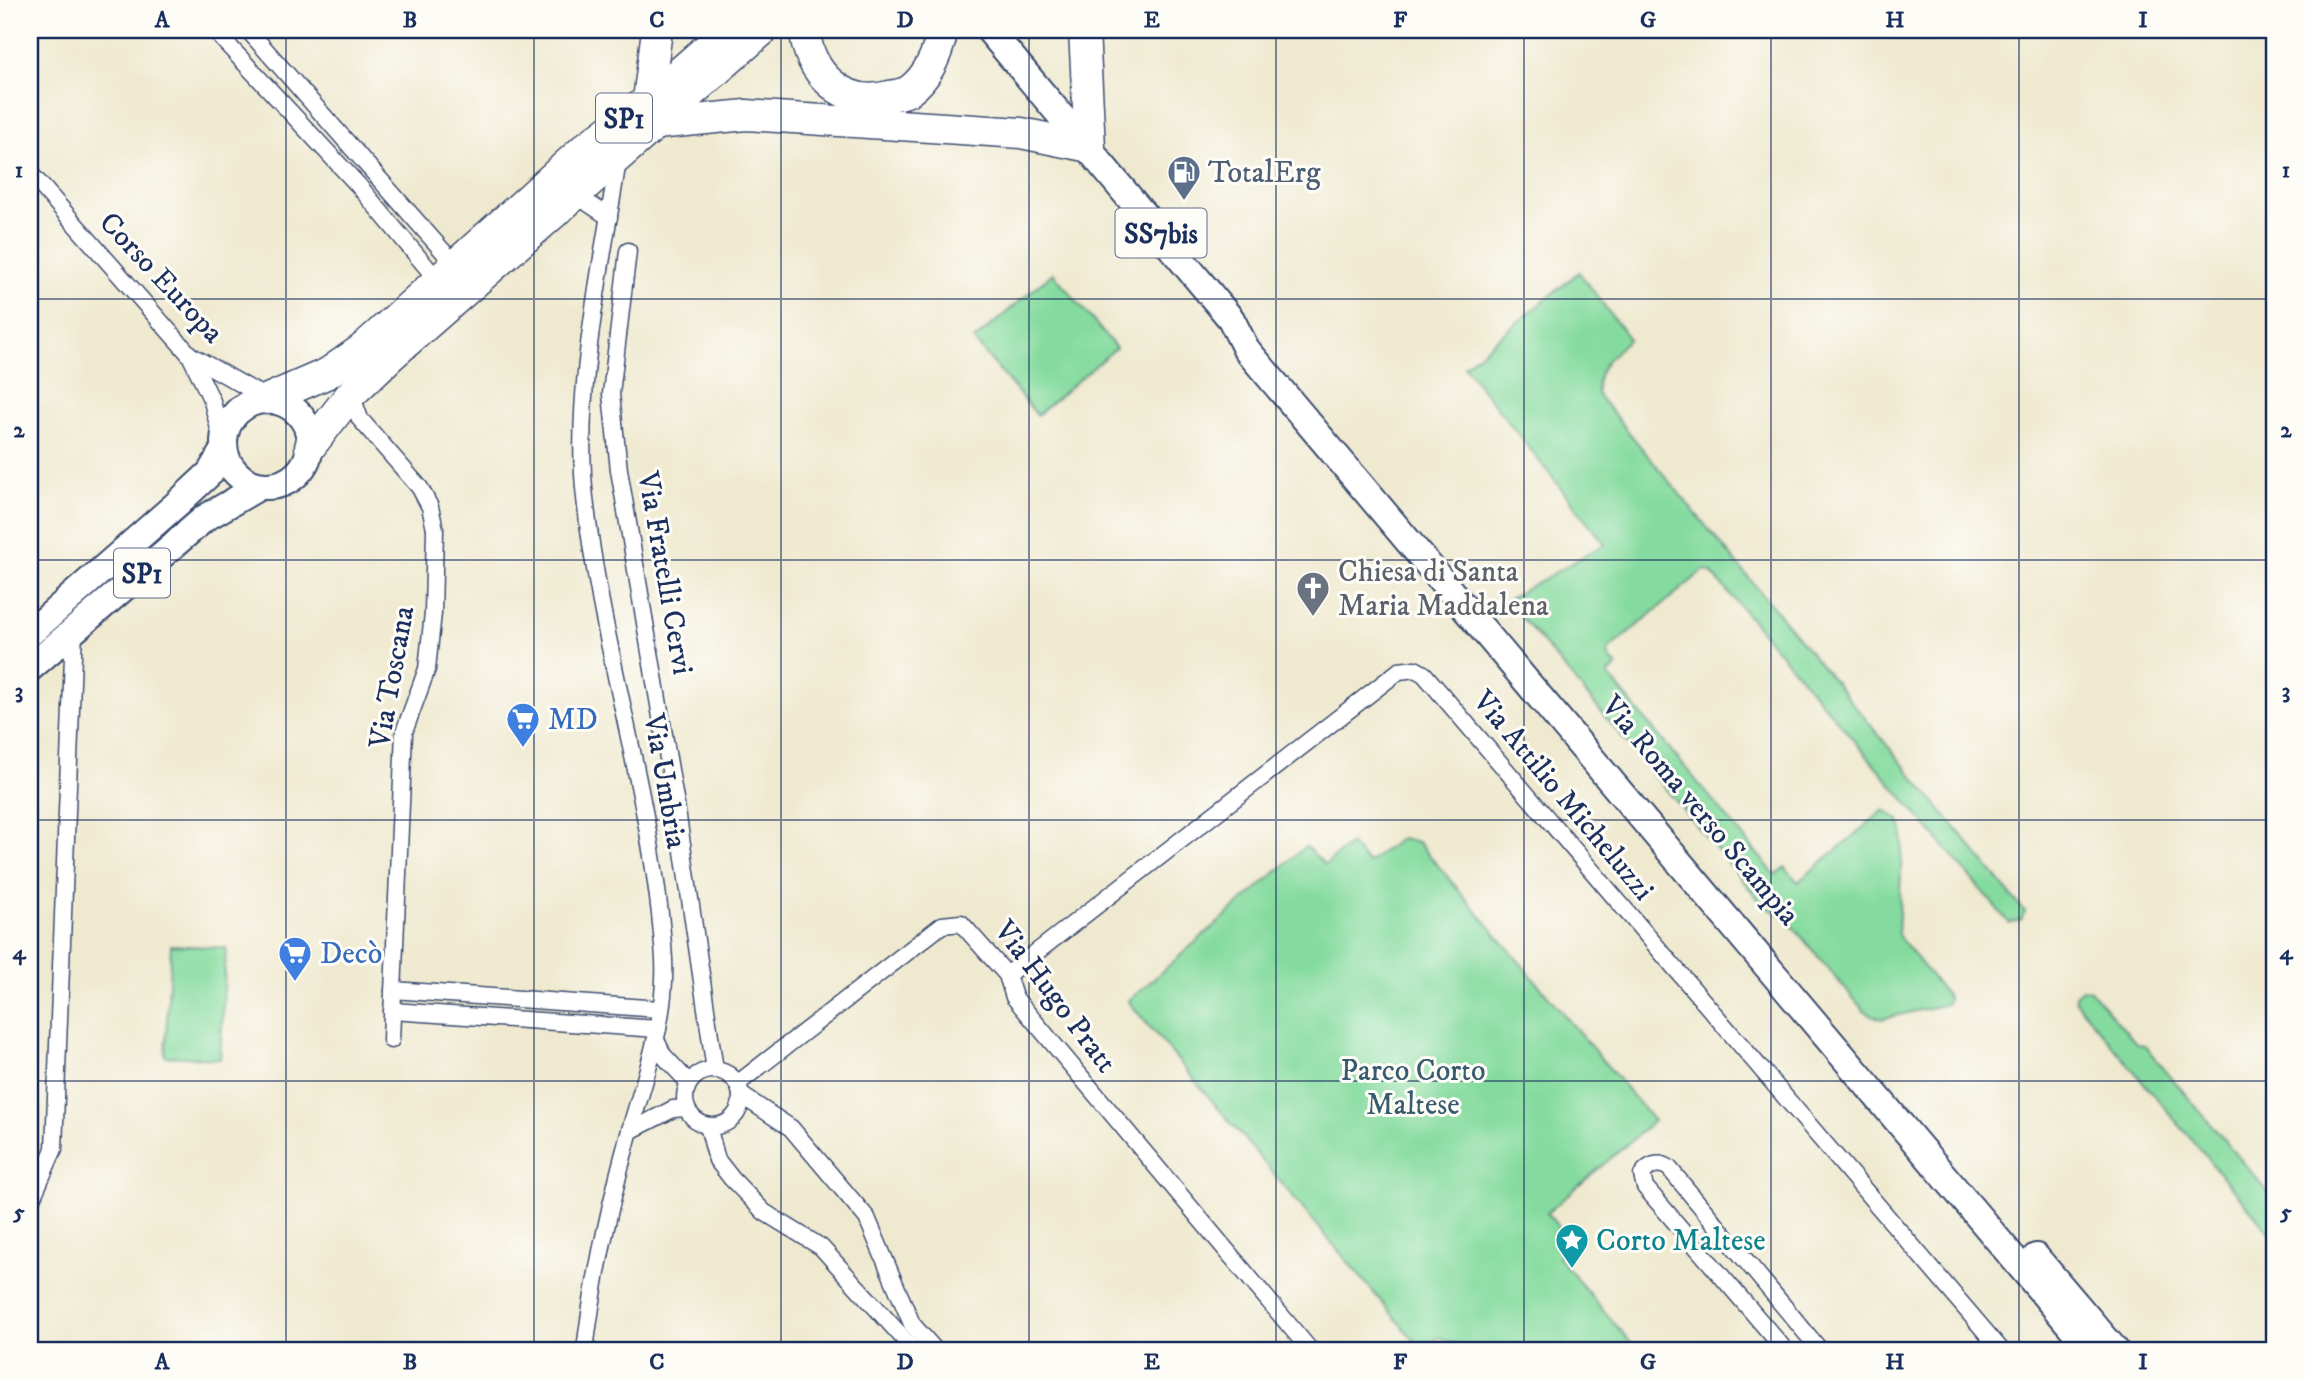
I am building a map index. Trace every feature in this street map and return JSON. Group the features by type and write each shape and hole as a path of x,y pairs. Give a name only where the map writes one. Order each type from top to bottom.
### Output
{"highway":[{"path":"657,30 652,112 1021,133 1090,147 1084,30"},
{"name":"SP1","path":"310,447 351,394 391,355 619,157 652,112 728,30"},
{"name":"SP1","path":"268,399 328,373 351,357 448,274 585,148 652,112 763,30"},
{"path":"805,30 806,50 817,70 826,79 853,96 879,99 909,91 928,70 939,50 943,30"}],"main road":[{"name":"Via Roma verso Scampia","path":"989,30 1090,147 1231,319 1246,349 2091,1350"},
{"name":"Via Roma verso Scampia","path":"1231,319 1259,339 2115,1350"},
{"path":"268,399 289,405 304,420 310,447 306,461 293,477 274,486 260,486 236,473 224,449 224,436 234,414 244,405 268,399"},
{"name":"SP1","path":"30,633 179,502 210,472 224,449"},
{"name":"SP1","path":"30,668 205,518 260,486"}],"street":[{"path":"214,30 358,186 448,274"},
{"path":"247,30 448,274"},
{"name":"Via Umbria","path":"586,1350 592,1289 630,1131 657,1036 664,961 651,855 584,498 581,427 619,157"},
{"name":"Corso Europa","path":"30,173 190,355 268,399"},
{"path":"576,195 609,217"},
{"name":"Via Fratelli Cervi","path":"628,251 611,394 615,432 680,830 715,1070"},
{"path":"190,355 212,401 224,449"},
{"name":"Via Toscana","path":"351,394 360,419 420,488 430,507 435,529 433,613 427,669 404,732 391,1040"},
{"path":"30,1203 54,1149 74,630"},
{"name":"Via Attilio Micheluzzi","path":"1007,975 1399,671 1415,669 1424,674 2001,1350"},
{"name":"Via Hugo Pratt","path":"739,1089 942,925 961,923 1007,975 1014,997 1310,1350"},
{"path":"393,990 660,1009"},
{"path":"392,1011 657,1036 663,1055 689,1083"},
{"path":"739,1089 738,1110 733,1118 718,1126 698,1123 686,1108 685,1092 689,1083 696,1075 715,1070 732,1077 739,1089 791,1128 867,1218 912,1324 935,1350"},
{"path":"630,1131 673,1109 686,1108"},
{"path":"708,1126 717,1160 732,1179 764,1212 821,1247 914,1350"},
{"path":"1785,1350 1645,1187 1642,1175 1649,1167 1661,1165 1669,1168 1820,1350"}],"green space":[{"path":"1579,272 1629,339 1610,357 1602,370 1597,394 2025,912 2021,920 2009,923 1711,572 1704,570 1608,650 1609,658 1617,666 1608,675 1775,875 1785,867 1798,882 1884,810 1898,819 1903,831 1898,935 1948,997 1947,1004 1881,1019 1864,1011 1783,915 1765,907 1507,600 1605,544 1464,366"},
{"path":"1053,273 1116,348 1037,415 974,340"},
{"name":"Parco Corto Maltese","path":"1401,838 1418,842 1654,1121 1547,1213 1572,1244 1558,1257 1637,1350 1468,1350 1439,1337 1422,1350 1128,1001 1306,846 1325,865 1350,844 1368,863"},
{"path":"171,945 226,948 220,1059 165,1056"},
{"path":"2082,989 2090,990 2137,1044 2144,1045 2275,1200 2275,1239 2075,1001 2075,995"}],"place":[{"name":"TotalErg","path":"1184,202"},
{"name":"Chiesa di Santa Maria Maddalena","path":"1313,618"},
{"name":"MD","path":"523,749"},
{"name":"Decò","path":"295,983"},
{"name":"Corto Maltese","path":"1572,1270"}]}
